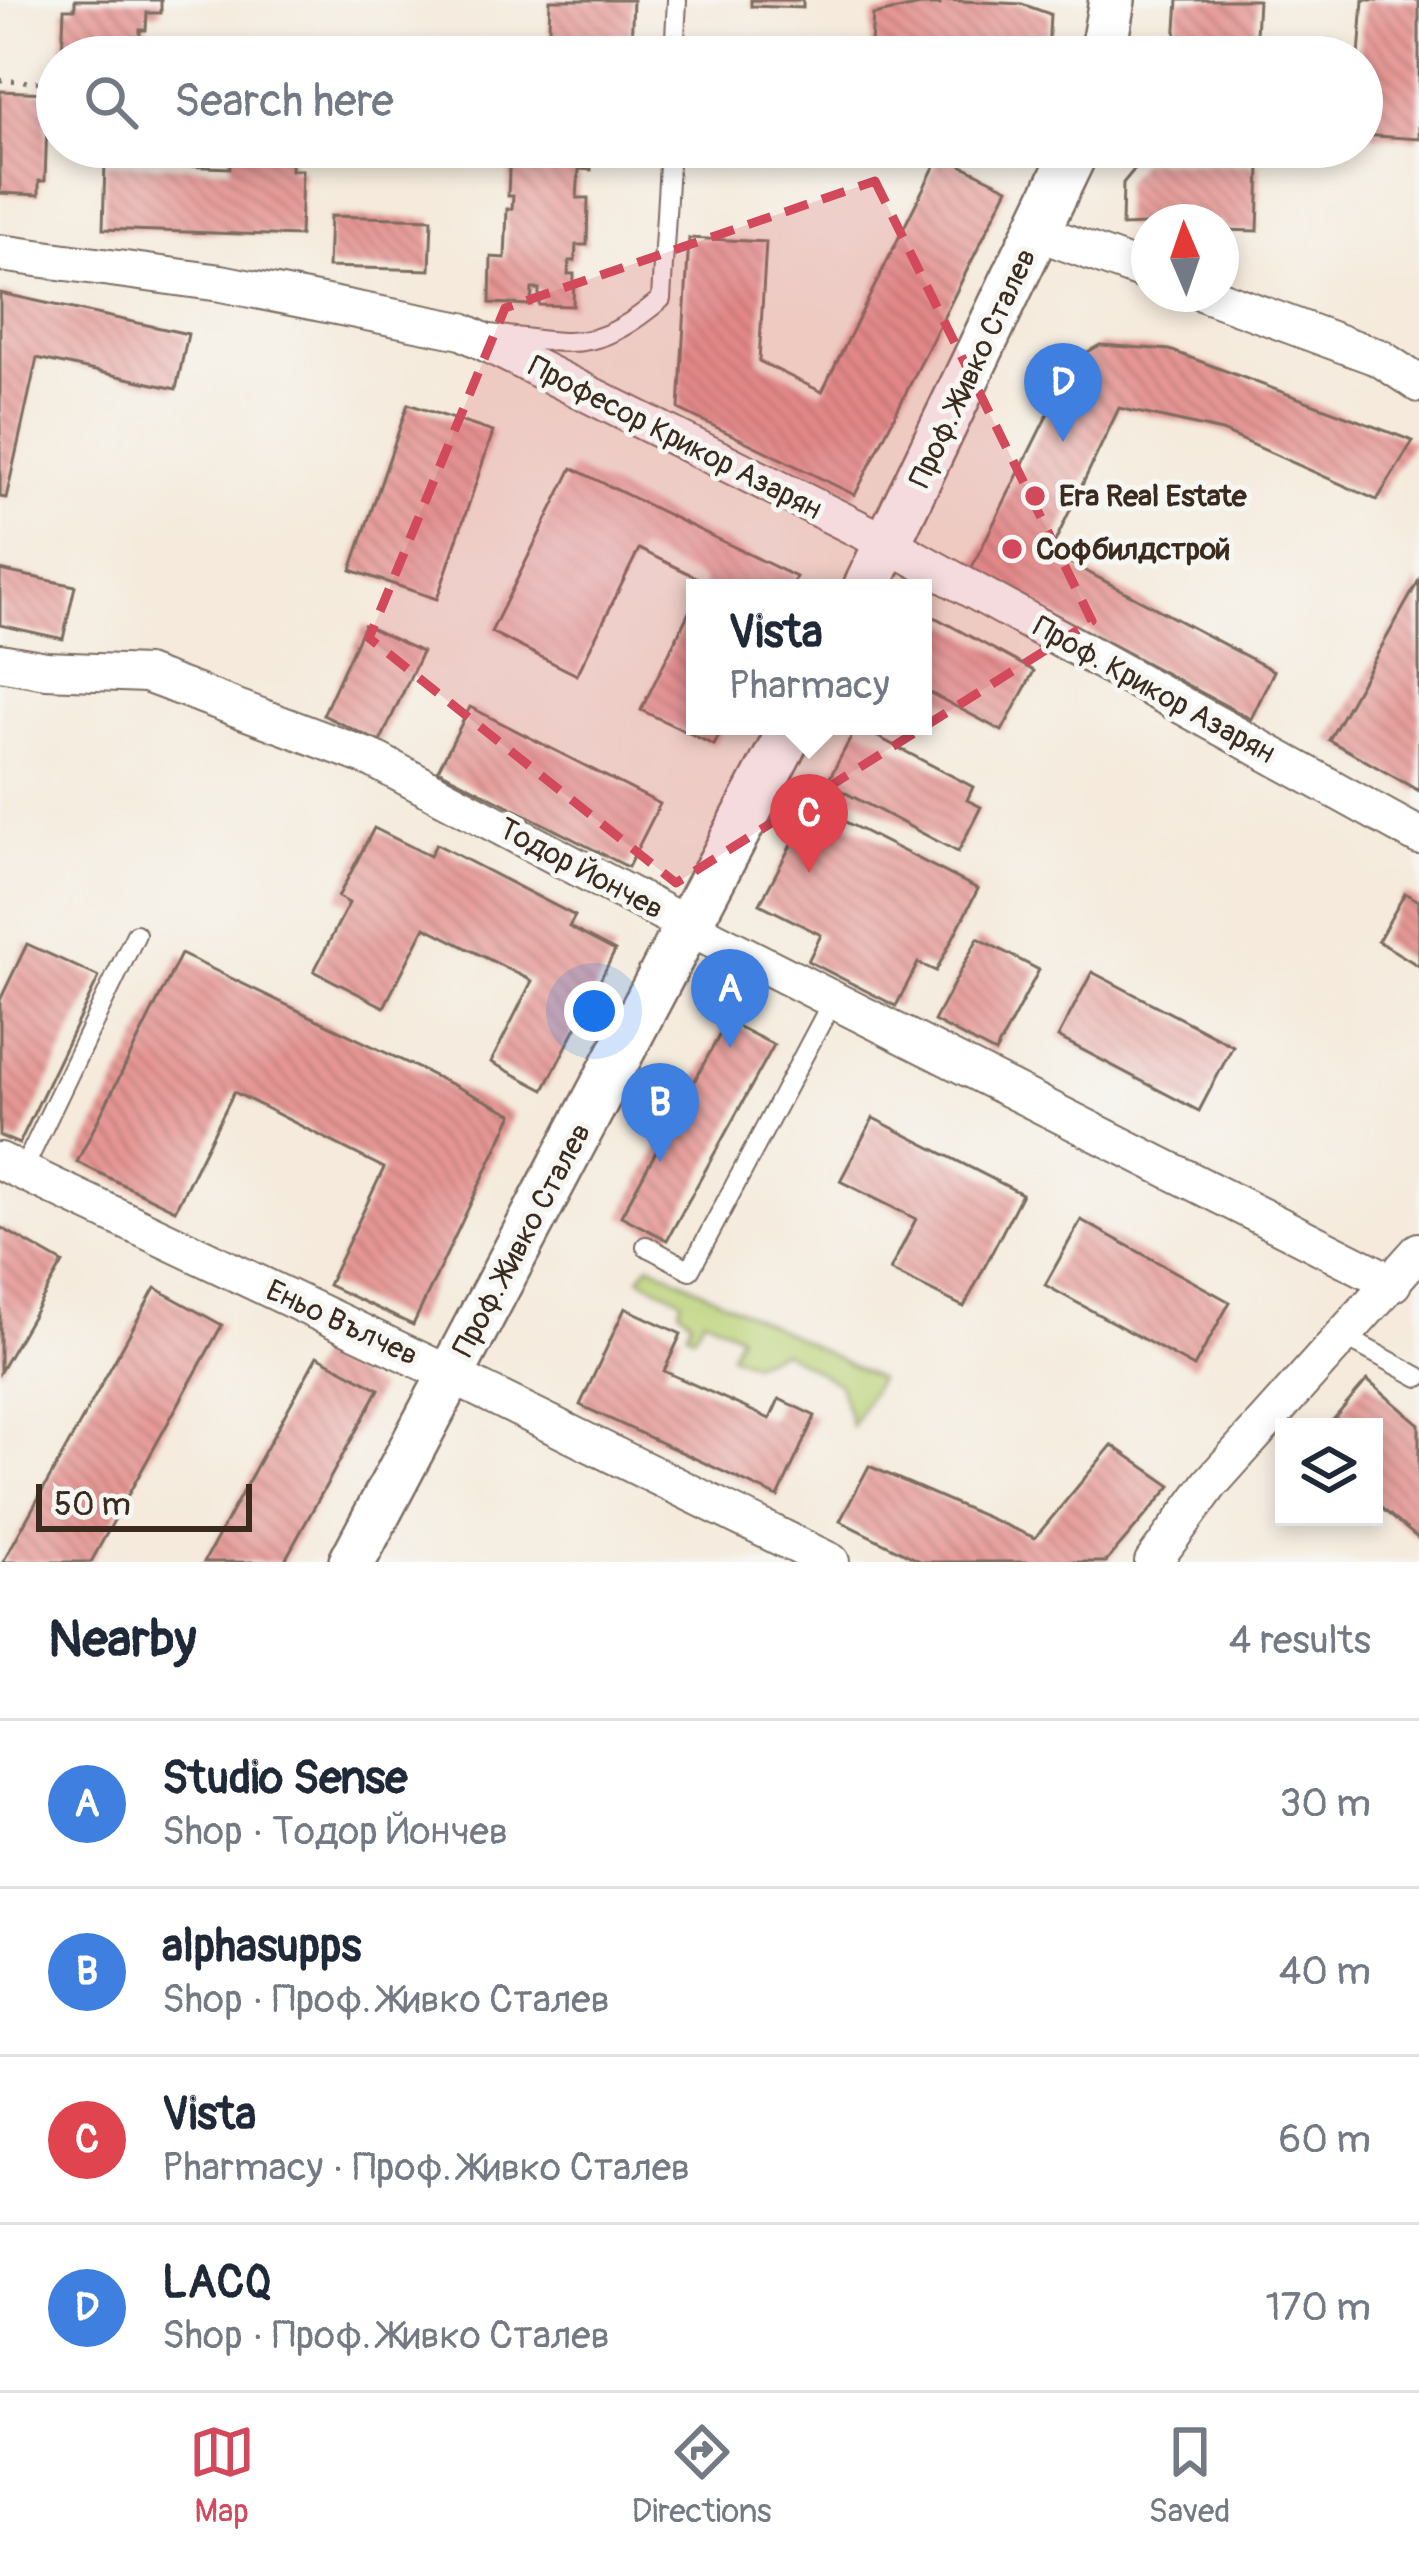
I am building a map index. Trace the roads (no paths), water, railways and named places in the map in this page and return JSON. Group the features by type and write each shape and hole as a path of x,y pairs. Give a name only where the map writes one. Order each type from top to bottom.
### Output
{"street":[{"path":"1106,36 1112,0"},
{"name":"Проф. Живко Сталев","path":"871,579 1067,168"},
{"path":"1037,232 1131,266"},
{"name":"Професор Крикор Азарян","path":"0,254 221,283 462,331 889,544"},
{"path":"1239,306 1380,358 1419,384"},
{"name":"Проф. Крикор Азарян","path":"889,544 1419,836"},
{"name":"Тодор Йончев","path":"0,662 46,670 146,674 373,759 688,926 1393,1283"},
{"name":"Проф. Живко Сталев","path":"352,1562 788,735"},
{"name":"Еньо Вълчев","path":"11,1166 821,1557"},
{"path":"1163,1556 1210,1484 1419,1251"}],"lane":[{"path":"675,36 676,0"},
{"path":"462,331 583,344 628,327 661,298 669,168"},
{"path":"11,1166 136,934"},
{"path":"646,1246 690,1270 833,1000"},
{"path":"1345,1337 1419,1377"}],"place":[{"name":"LACQ","path":"1063,442"},
{"name":"Era Real Estate","path":"1035,496"},
{"name":"Софбилдстрой","path":"1012,549"},
{"name":"Vista","path":"809,873"},
{"name":"Studio Sense","path":"730,1048"},
{"name":"alphasupps","path":"660,1162"}]}
